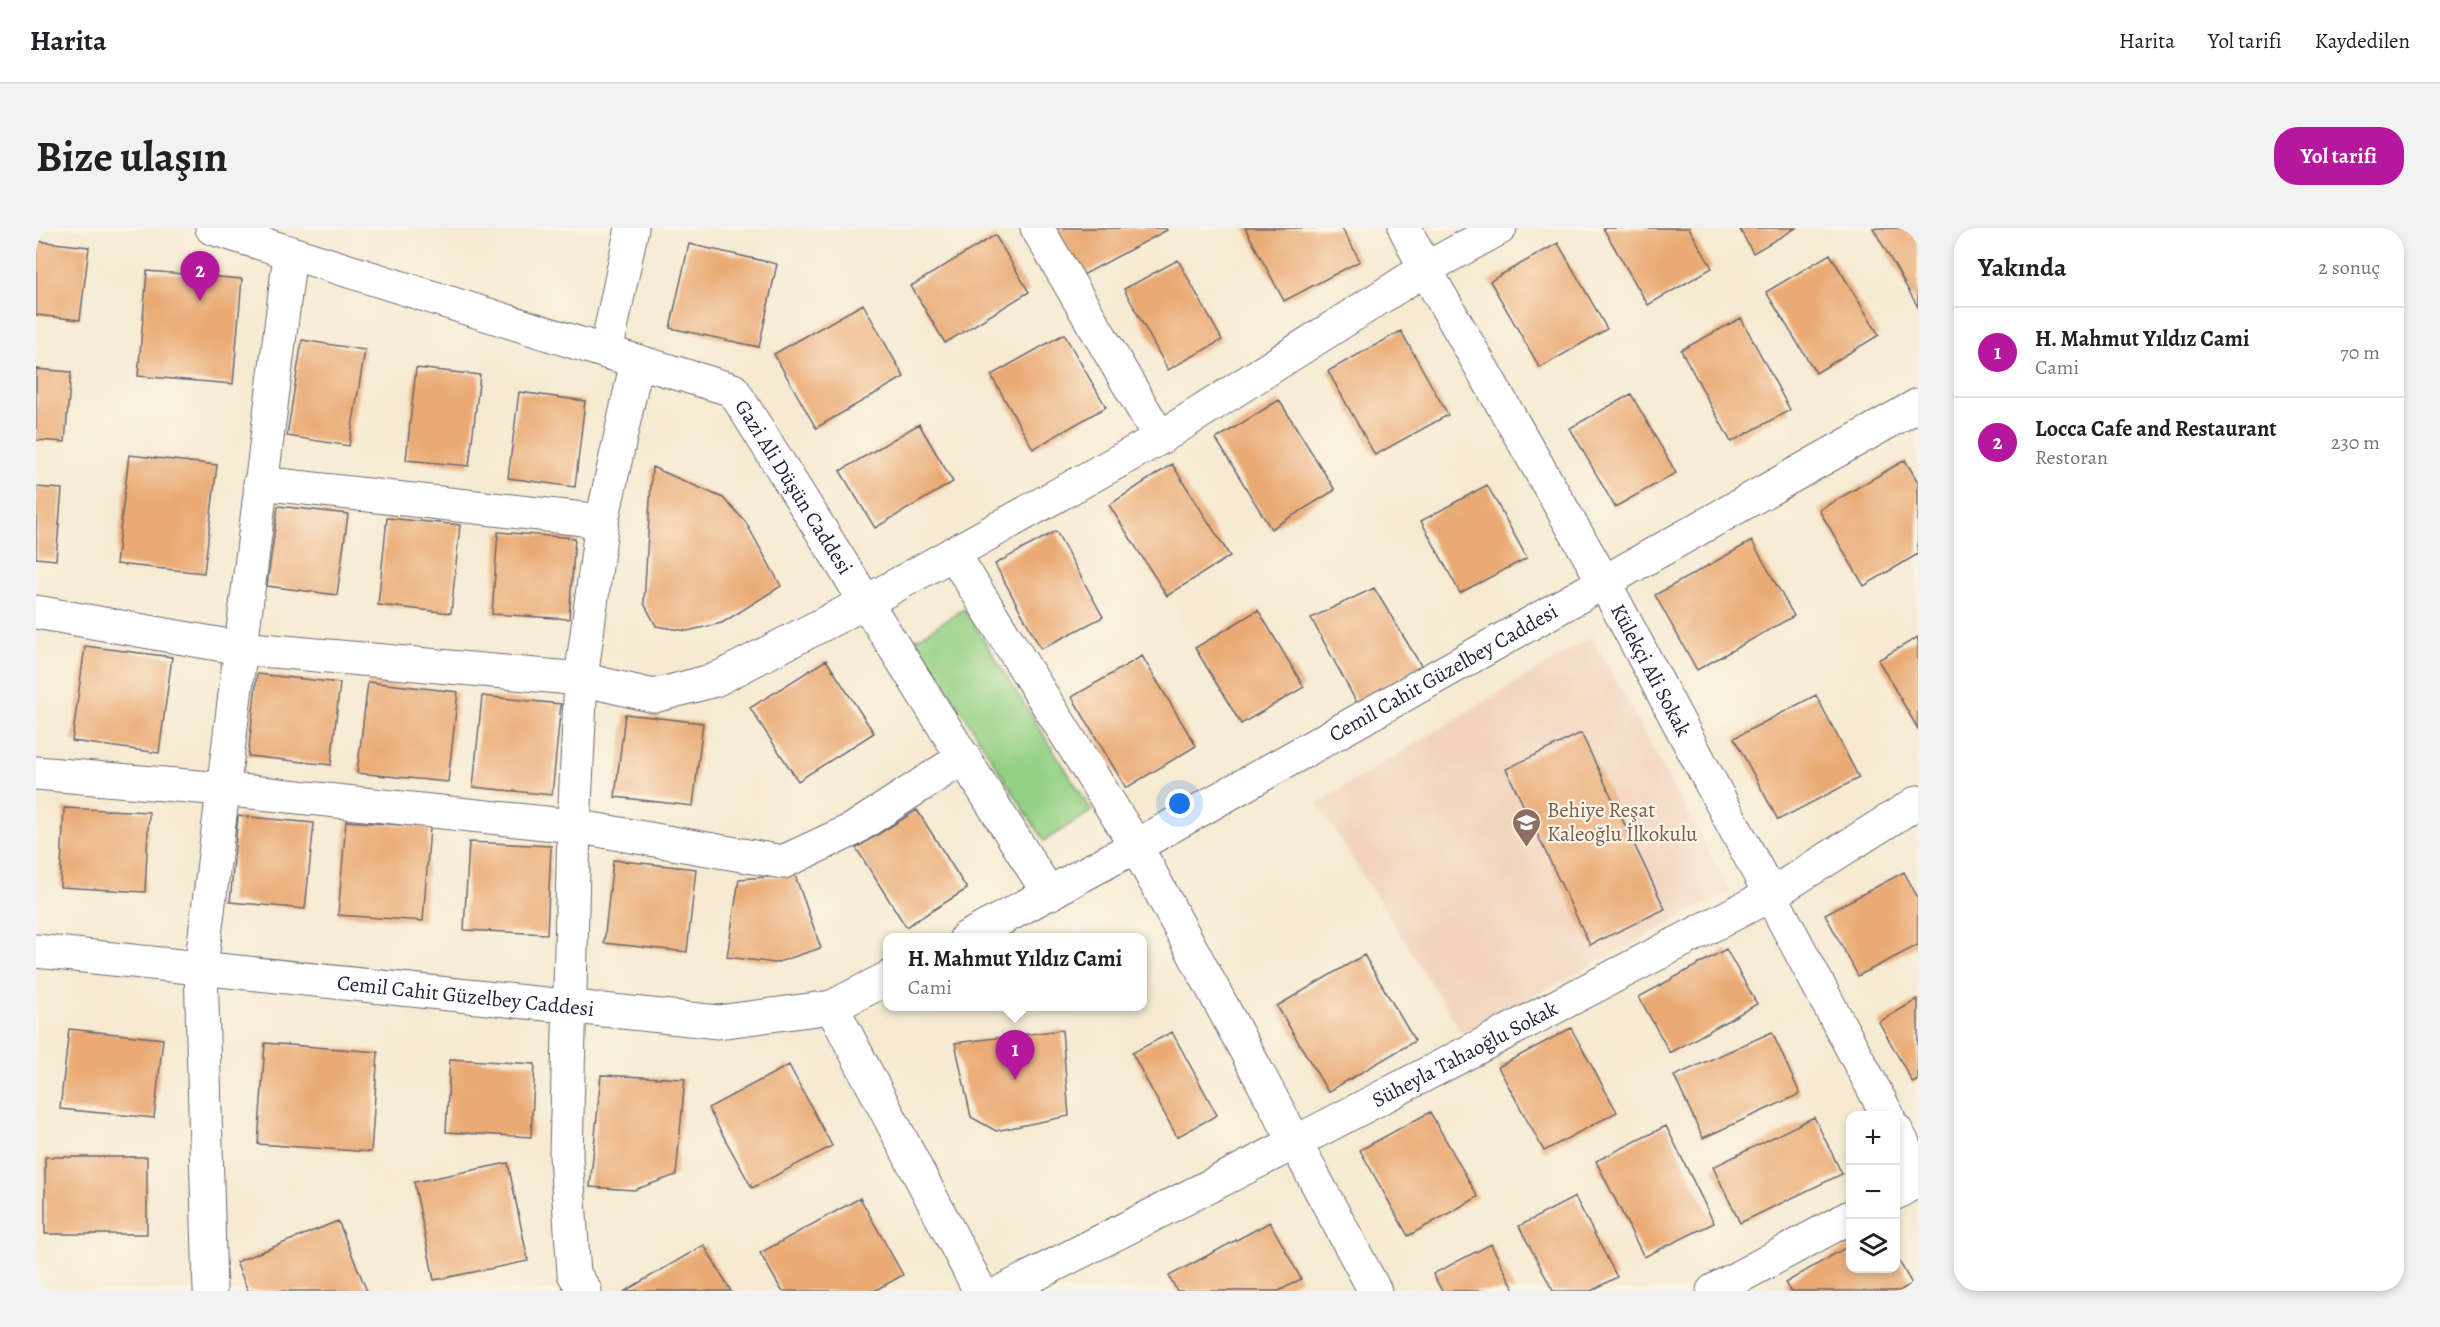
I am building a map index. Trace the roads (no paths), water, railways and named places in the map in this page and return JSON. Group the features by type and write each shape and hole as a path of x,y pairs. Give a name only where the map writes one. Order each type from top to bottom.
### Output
{"street":[{"name":"Gazi Ali Düşün Caddesi","path":"212,228 733,390 1049,894"},
{"path":"606,352 632,228"},
{"path":"1037,228 1160,438"},
{"name":"Külekçi Ali Sokak","path":"1405,228 1425,269 1604,582 1885,1111"},
{"path":"36,612 240,648 581,679 654,696 715,680 866,602 1160,438 1425,269 1500,228"},
{"path":"210,1291 201,968 290,254"},
{"path":"585,1291 574,1274 566,1156 574,826 581,679 602,521 637,361"},
{"name":"Cemil Cahit Güzelbey Caddesi","path":"975,933 1136,846 1918,405"},
{"path":"260,483 602,521"},
{"path":"953,553 1136,846 1375,1291"},
{"path":"36,773 222,789 574,826 783,862 852,830 963,757"},
{"name":"Süheyla Tahaoğlu Sokak","path":"1003,1291 1296,1143 1770,895 1918,802"},
{"name":"Cemil Cahit Güzelbey Caddesi","path":"36,951 718,1022 832,1007 883,981"},
{"path":"832,1007 980,1291"},
{"path":"1900,1138 1918,1172"},
{"path":"1900,1190 1918,1180"},
{"path":"1713,1291 1847,1219"}],"place":[{"name":"Locca Cafe and Restaurant","path":"200,301"},
{"name":"Behiye Reşat Kaleoğlu İlkokulu","path":"1526,848"},
{"name":"H. Mahmut Yıldız Cami","path":"1015,1080"}]}
